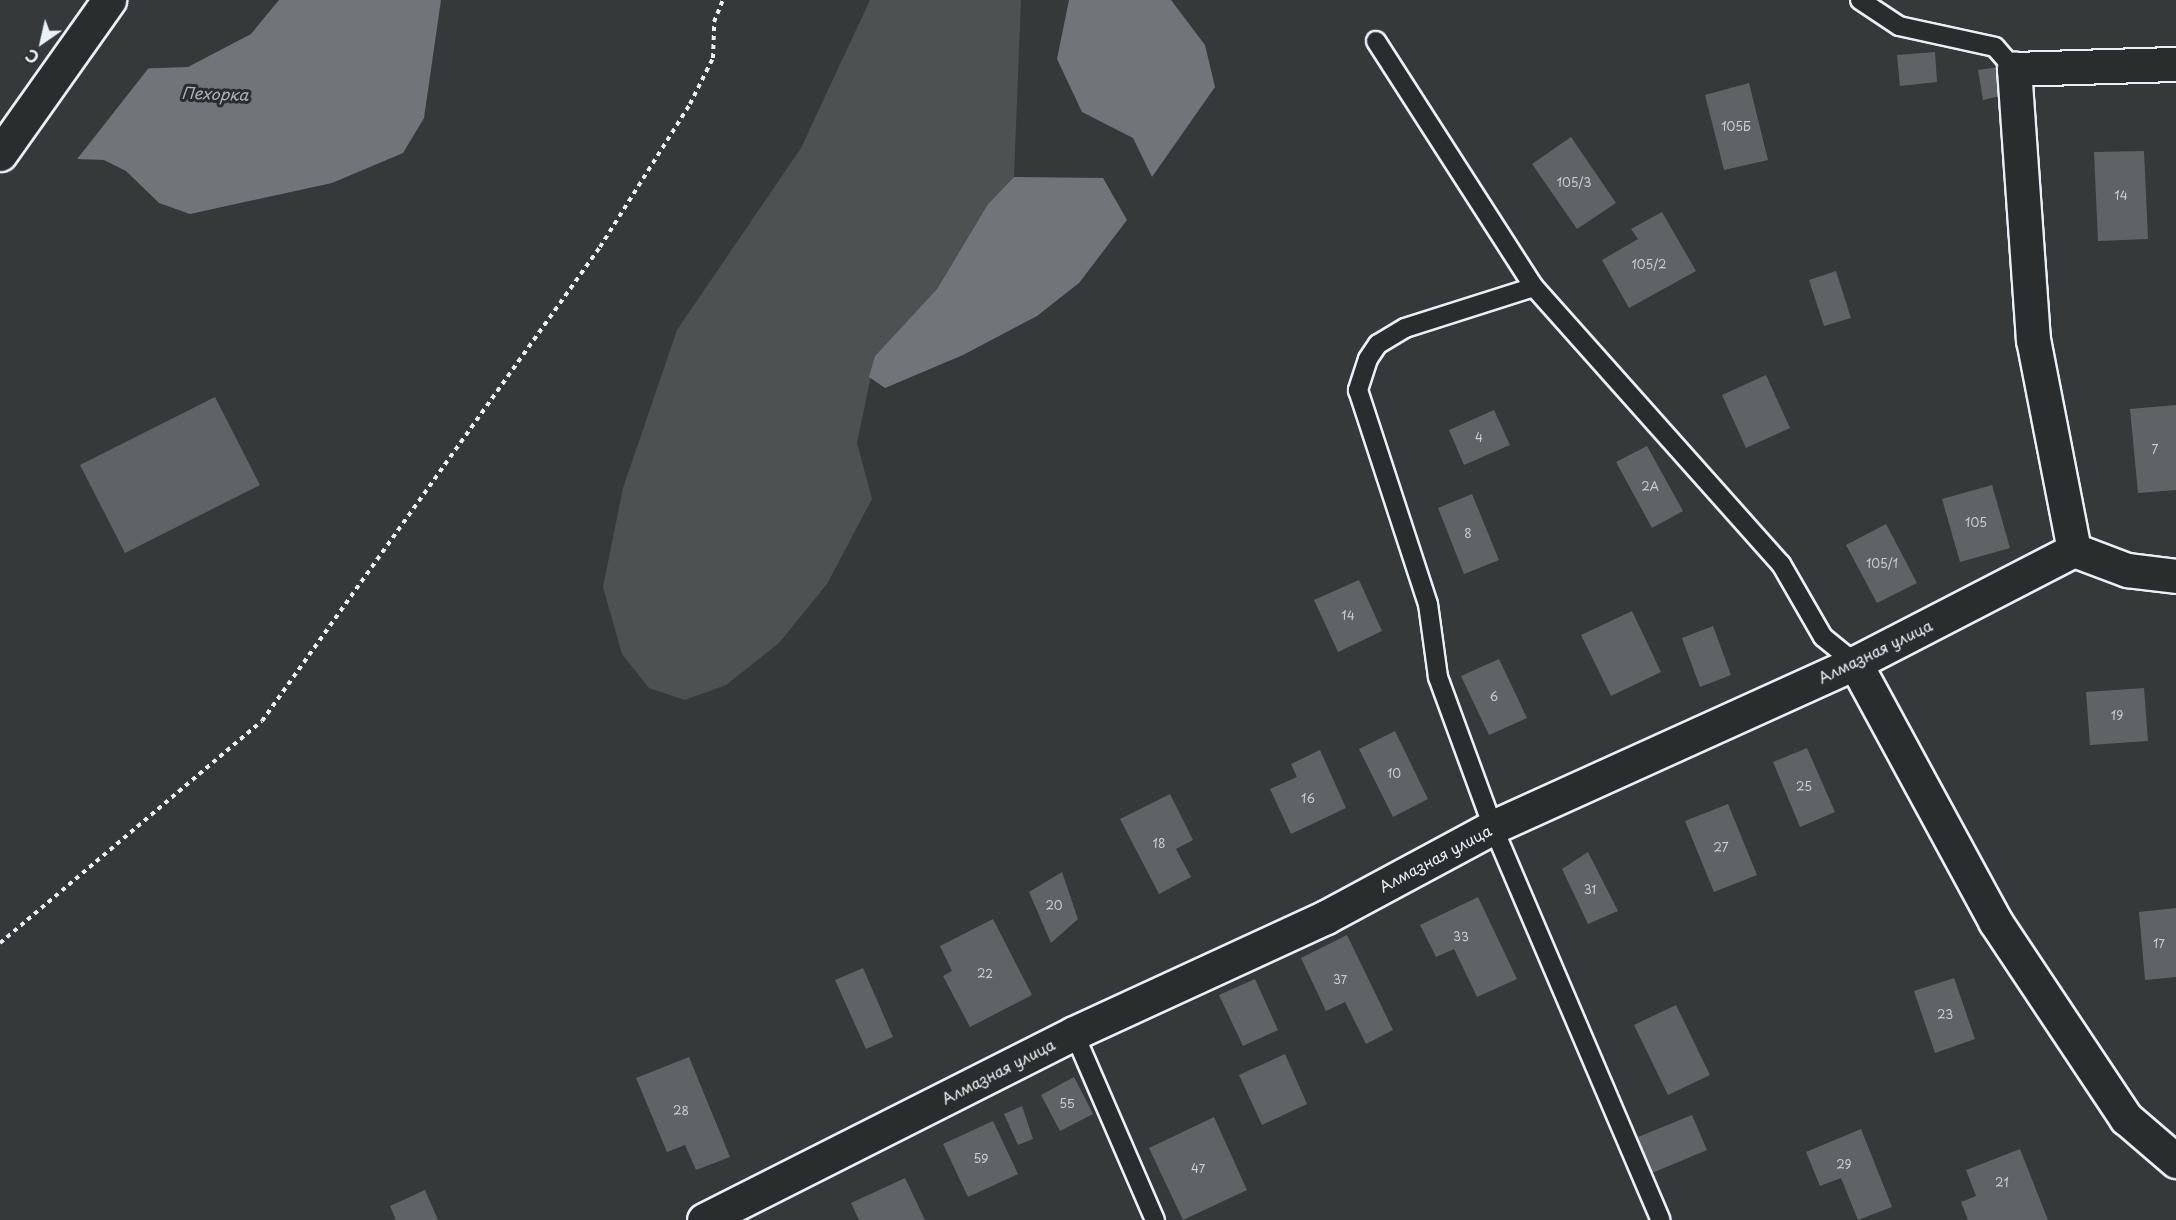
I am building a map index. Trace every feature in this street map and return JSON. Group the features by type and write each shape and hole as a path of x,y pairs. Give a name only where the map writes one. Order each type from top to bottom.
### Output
{"street":[{"path":"0,154 109,0"},
{"path":"2176,64 2014,69 2033,340 2074,550 2127,570 2176,576"},
{"name":"Алмазная улица","path":"704,1220 1074,1033 1326,917 1493,827 1855,663 2074,550"},
{"path":"1855,663 1995,921 2126,1118 2176,1161"}],"lane":[{"path":"1860,0 1899,26 1995,47 2014,69"},
{"path":"1376,41 1534,287 1781,564 1823,638 1855,663"},
{"path":"1534,287 1405,328 1378,344 1368,359 1358,390 1428,603 1438,677 1493,827 1661,1220"},
{"path":"1074,1033 1155,1220"}],"path":[{"path":"0,943 262,721 600,247 690,104 713,58 714,22 723,0"}],"shaded area":[{"path":"870,0 1021,0 1014,177 988,204 937,289 875,356 857,443 872,499 827,584 779,643 726,685 685,700 649,688 622,654 603,587 623,488 677,330 801,148"}],"water":[{"name":"Пехорка","path":"279,0 441,0 424,118 403,153 332,183 190,214 159,203 126,171 104,160 77,159 0,64 99,70 188,67 251,34"},
{"path":"1069,0 1171,0 1205,45 1215,87 1152,177 1133,138 1082,112 1057,59"},
{"path":"1014,177 1103,178 1127,220 1079,283 1037,316 963,355 885,388 869,377 875,356 937,289 988,204"}],"pier":[{"path":"0,61 99,67 151,65 74,163 39,184 23,207 0,212"}],"building":[{"path":"1935,52 1937,82 1900,86 1897,55"},
{"path":"1999,67 2005,95 1983,100 1978,70"},
{"path":"1749,83 1768,160 1724,170 1705,95"},
{"path":"1571,137 1616,203 1577,229 1532,164"},
{"path":"2144,151 2148,239 2098,241 2094,152"},
{"path":"1662,212 1696,271 1629,308 1602,260 1638,239 1631,229"},
{"path":"1836,271 1851,318 1824,326 1809,280"},
{"path":"1766,375 1790,428 1746,448 1722,395"},
{"path":"215,397 260,485 125,553 80,465"},
{"path":"2176,405 2176,490 2138,493 2130,409"},
{"path":"1494,410 1510,445 1464,465 1449,430"},
{"path":"1647,446 1683,511 1652,528 1616,462"},
{"path":"1992,485 2010,548 1960,562 1942,499"},
{"path":"1472,494 1499,560 1464,574 1438,508"},
{"path":"1886,524 1917,583 1877,603 1846,545"},
{"path":"1359,580 1382,631 1338,652 1314,600"},
{"path":"1632,611 1661,672 1611,696 1581,635"},
{"path":"1713,626 1731,675 1700,687 1682,638"},
{"path":"1499,659 1527,718 1489,735 1461,676"},
{"path":"2144,688 2148,741 2090,745 2086,692"},
{"path":"1395,731 1428,799 1393,817 1359,749"},
{"path":"1807,748 1835,812 1800,827 1773,762"},
{"path":"1320,750 1346,808 1291,834 1270,789 1297,777 1291,764"},
{"path":"1170,794 1193,840 1176,849 1191,877 1159,894 1120,819"},
{"path":"1728,804 1757,875 1714,892 1685,821"},
{"path":"1588,852 1618,911 1588,924 1562,869"},
{"path":"1062,872 1078,919 1051,943 1029,892"},
{"path":"1478,897 1517,979 1477,997 1454,949 1436,957 1420,925"},
{"path":"2176,908 2176,977 2145,980 2139,912"},
{"path":"993,919 1032,995 970,1027 943,976 952,971 940,946"},
{"path":"1347,935 1393,1030 1366,1044 1345,1002 1326,1011 1301,958"},
{"path":"863,968 893,1037 866,1049 835,980"},
{"path":"1954,978 1975,1039 1935,1053 1914,991"},
{"path":"1255,979 1278,1030 1243,1046 1219,995"},
{"path":"1676,1005 1710,1075 1668,1095 1634,1025"},
{"path":"1285,1054 1307,1104 1262,1125 1239,1075"},
{"path":"689,1057 730,1157 696,1170 685,1145 667,1152 636,1078"},
{"path":"1074,1077 1093,1114 1060,1131 1041,1095"},
{"path":"1022,1106 1033,1139 1018,1145 1004,1114"},
{"path":"1692,1115 1707,1150 1652,1173 1638,1137"},
{"path":"1214,1117 1247,1190 1183,1220 1149,1148"},
{"path":"993,1121 1018,1174 968,1197 943,1144"},
{"path":"1861,1129 1892,1207 1858,1220 1841,1178 1820,1186 1806,1152"},
{"path":"2020,1149 2048,1220 1968,1220 1961,1202 1976,1196 1966,1170"},
{"path":"905,1178 925,1220 859,1220 851,1203"},
{"path":"425,1190 438,1220 396,1220 390,1206"}]}
